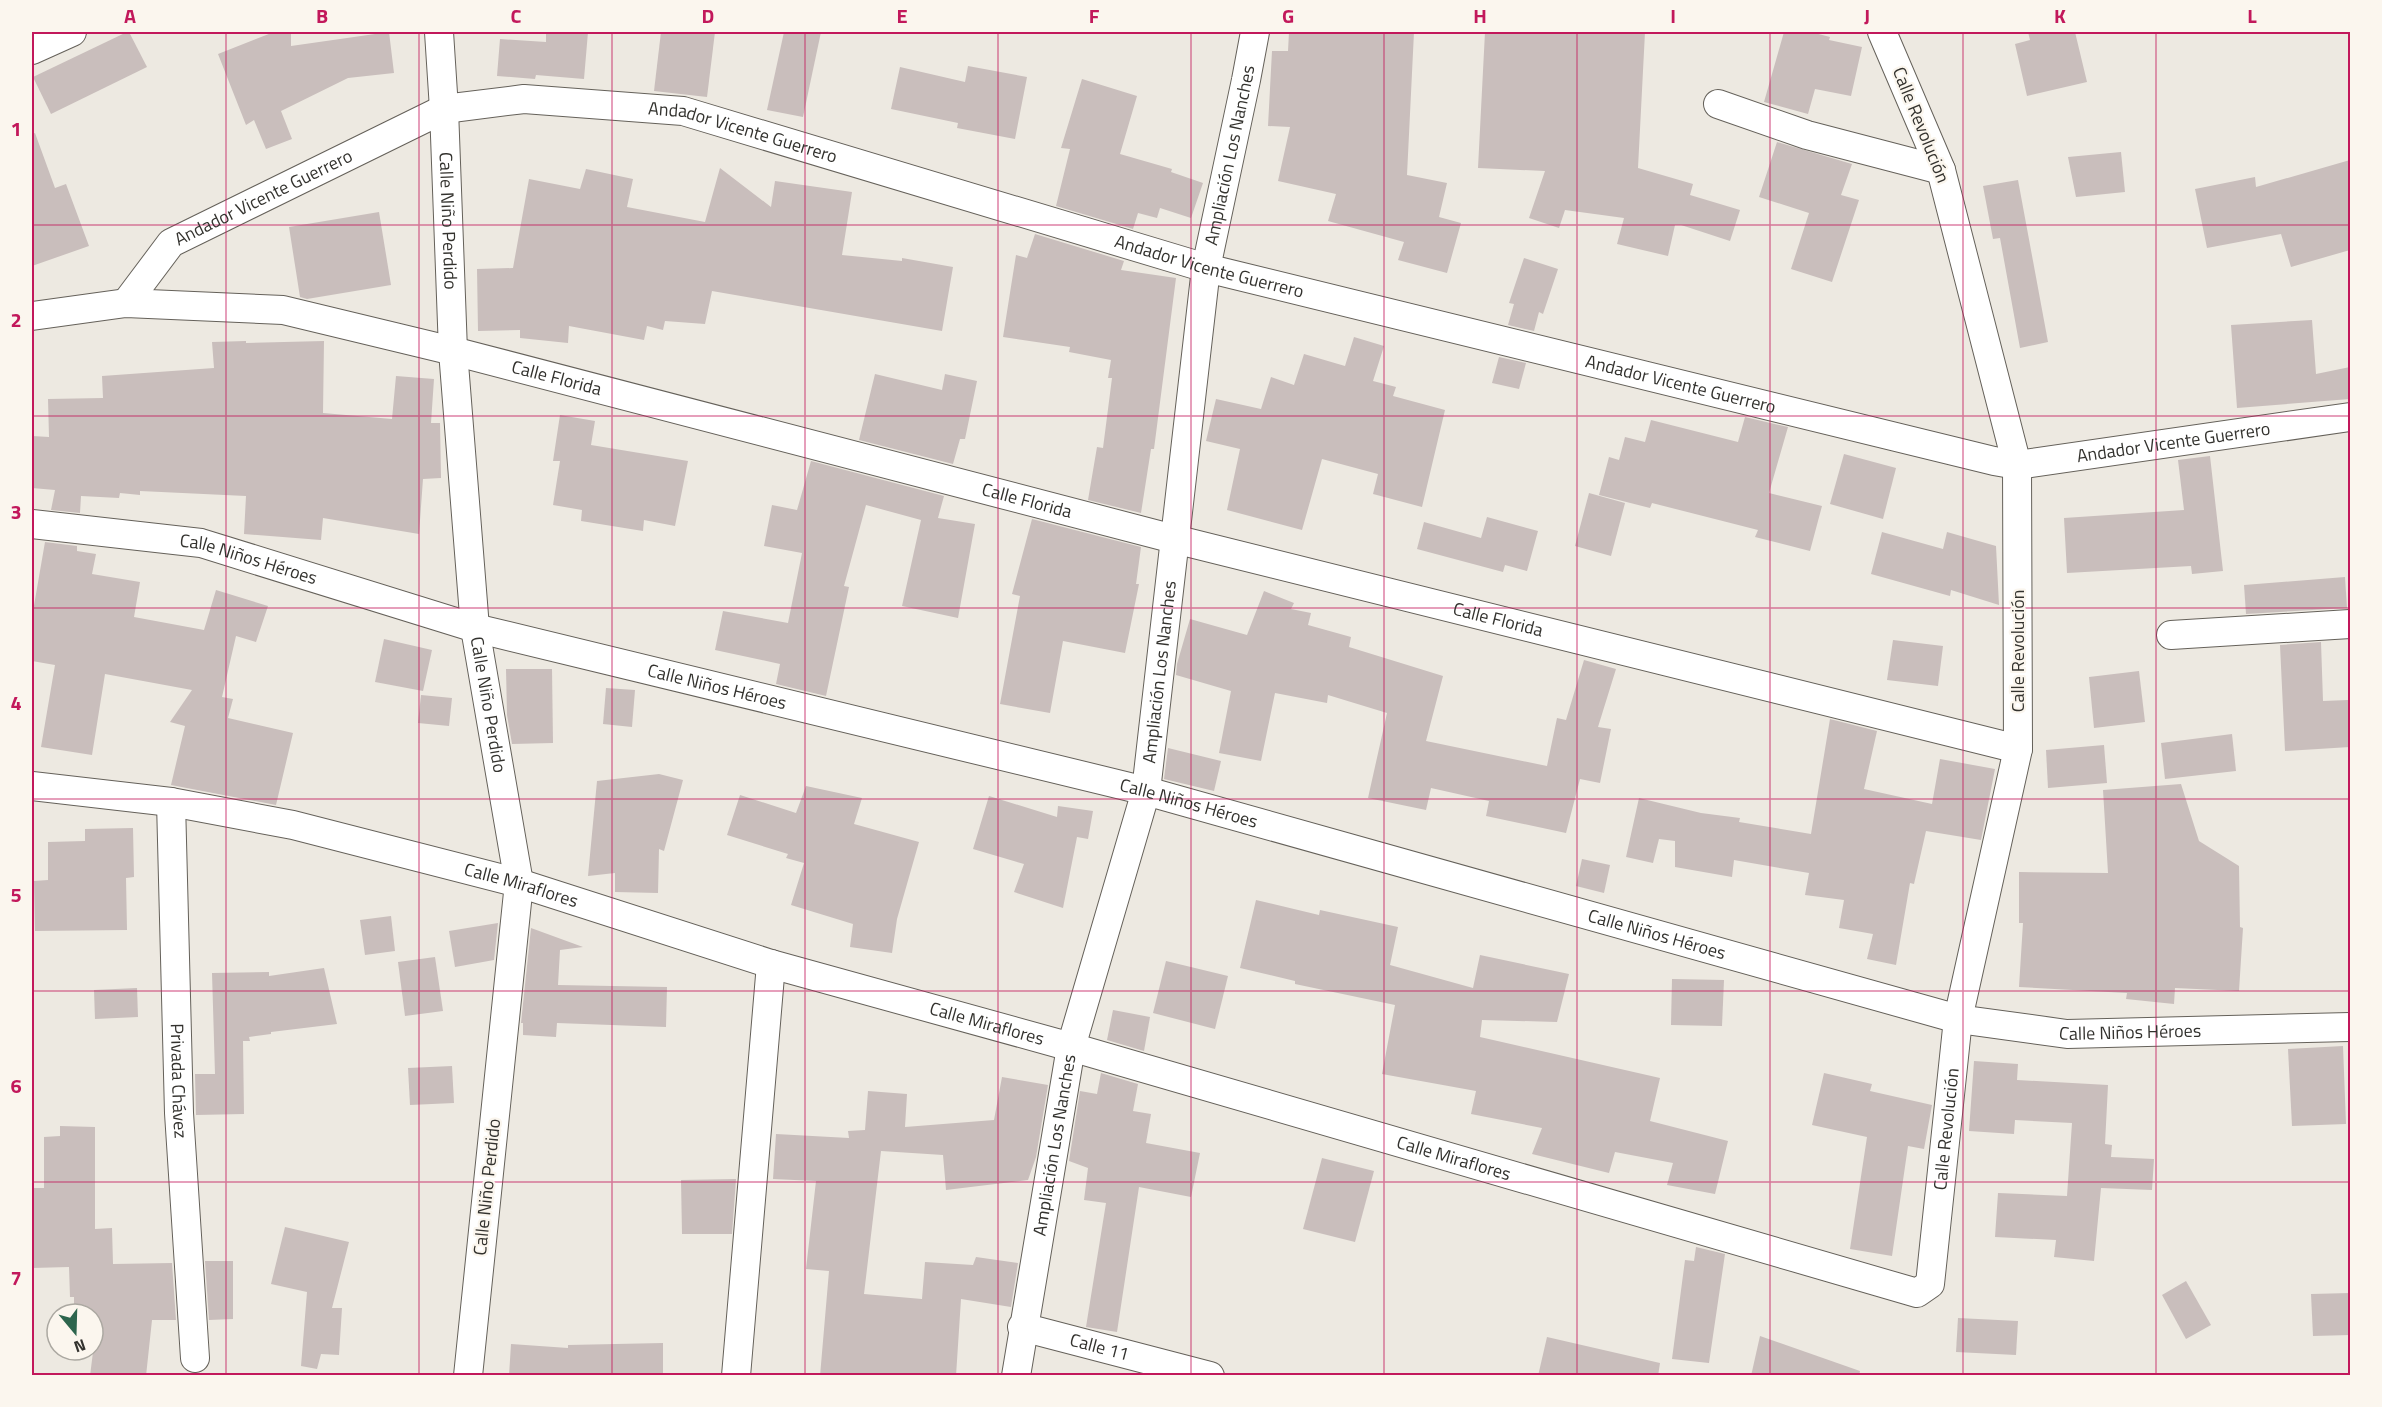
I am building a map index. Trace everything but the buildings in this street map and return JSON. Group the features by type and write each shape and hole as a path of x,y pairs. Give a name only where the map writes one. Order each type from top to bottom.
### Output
{"street":[{"path":"32,50 72,32"},
{"name":"Calle Niño Perdido","path":"438,32 444,109 453,351 475,628 519,883 468,1376"},
{"name":"Ampliación Los Nanches","path":"1016,1376 1071,1047 1146,790 1206,268 1255,32"},
{"name":"Calle Revolución","path":"1882,32 1941,170 2017,465 2018,749 1958,1019 1930,1284"},
{"name":"Andador Vicente Guerrero","path":"126,303 171,243 362,152 444,109 524,99 683,111 1206,268 1994,461 2017,465 2350,417"},
{"path":"1718,104 1807,135 1941,170"},
{"name":"Calle Florida","path":"32,316 126,303 283,310 453,351 1174,539 2018,749"},
{"name":"Calle Niños Héroes","path":"32,524 201,543 475,628 1146,790 1958,1019 2067,1034 2350,1027"},
{"path":"2170,635 2350,624"},
{"name":"Calle Miraflores","path":"32,786 171,802 293,825 519,883 771,964 1071,1047 1917,1293 1930,1284"},
{"name":"Privada Chávez","path":"171,802 179,1113 195,1358"},
{"path":"736,1376 771,964"},
{"name":"Calle 11","path":"1023,1327 1210,1376"}]}
